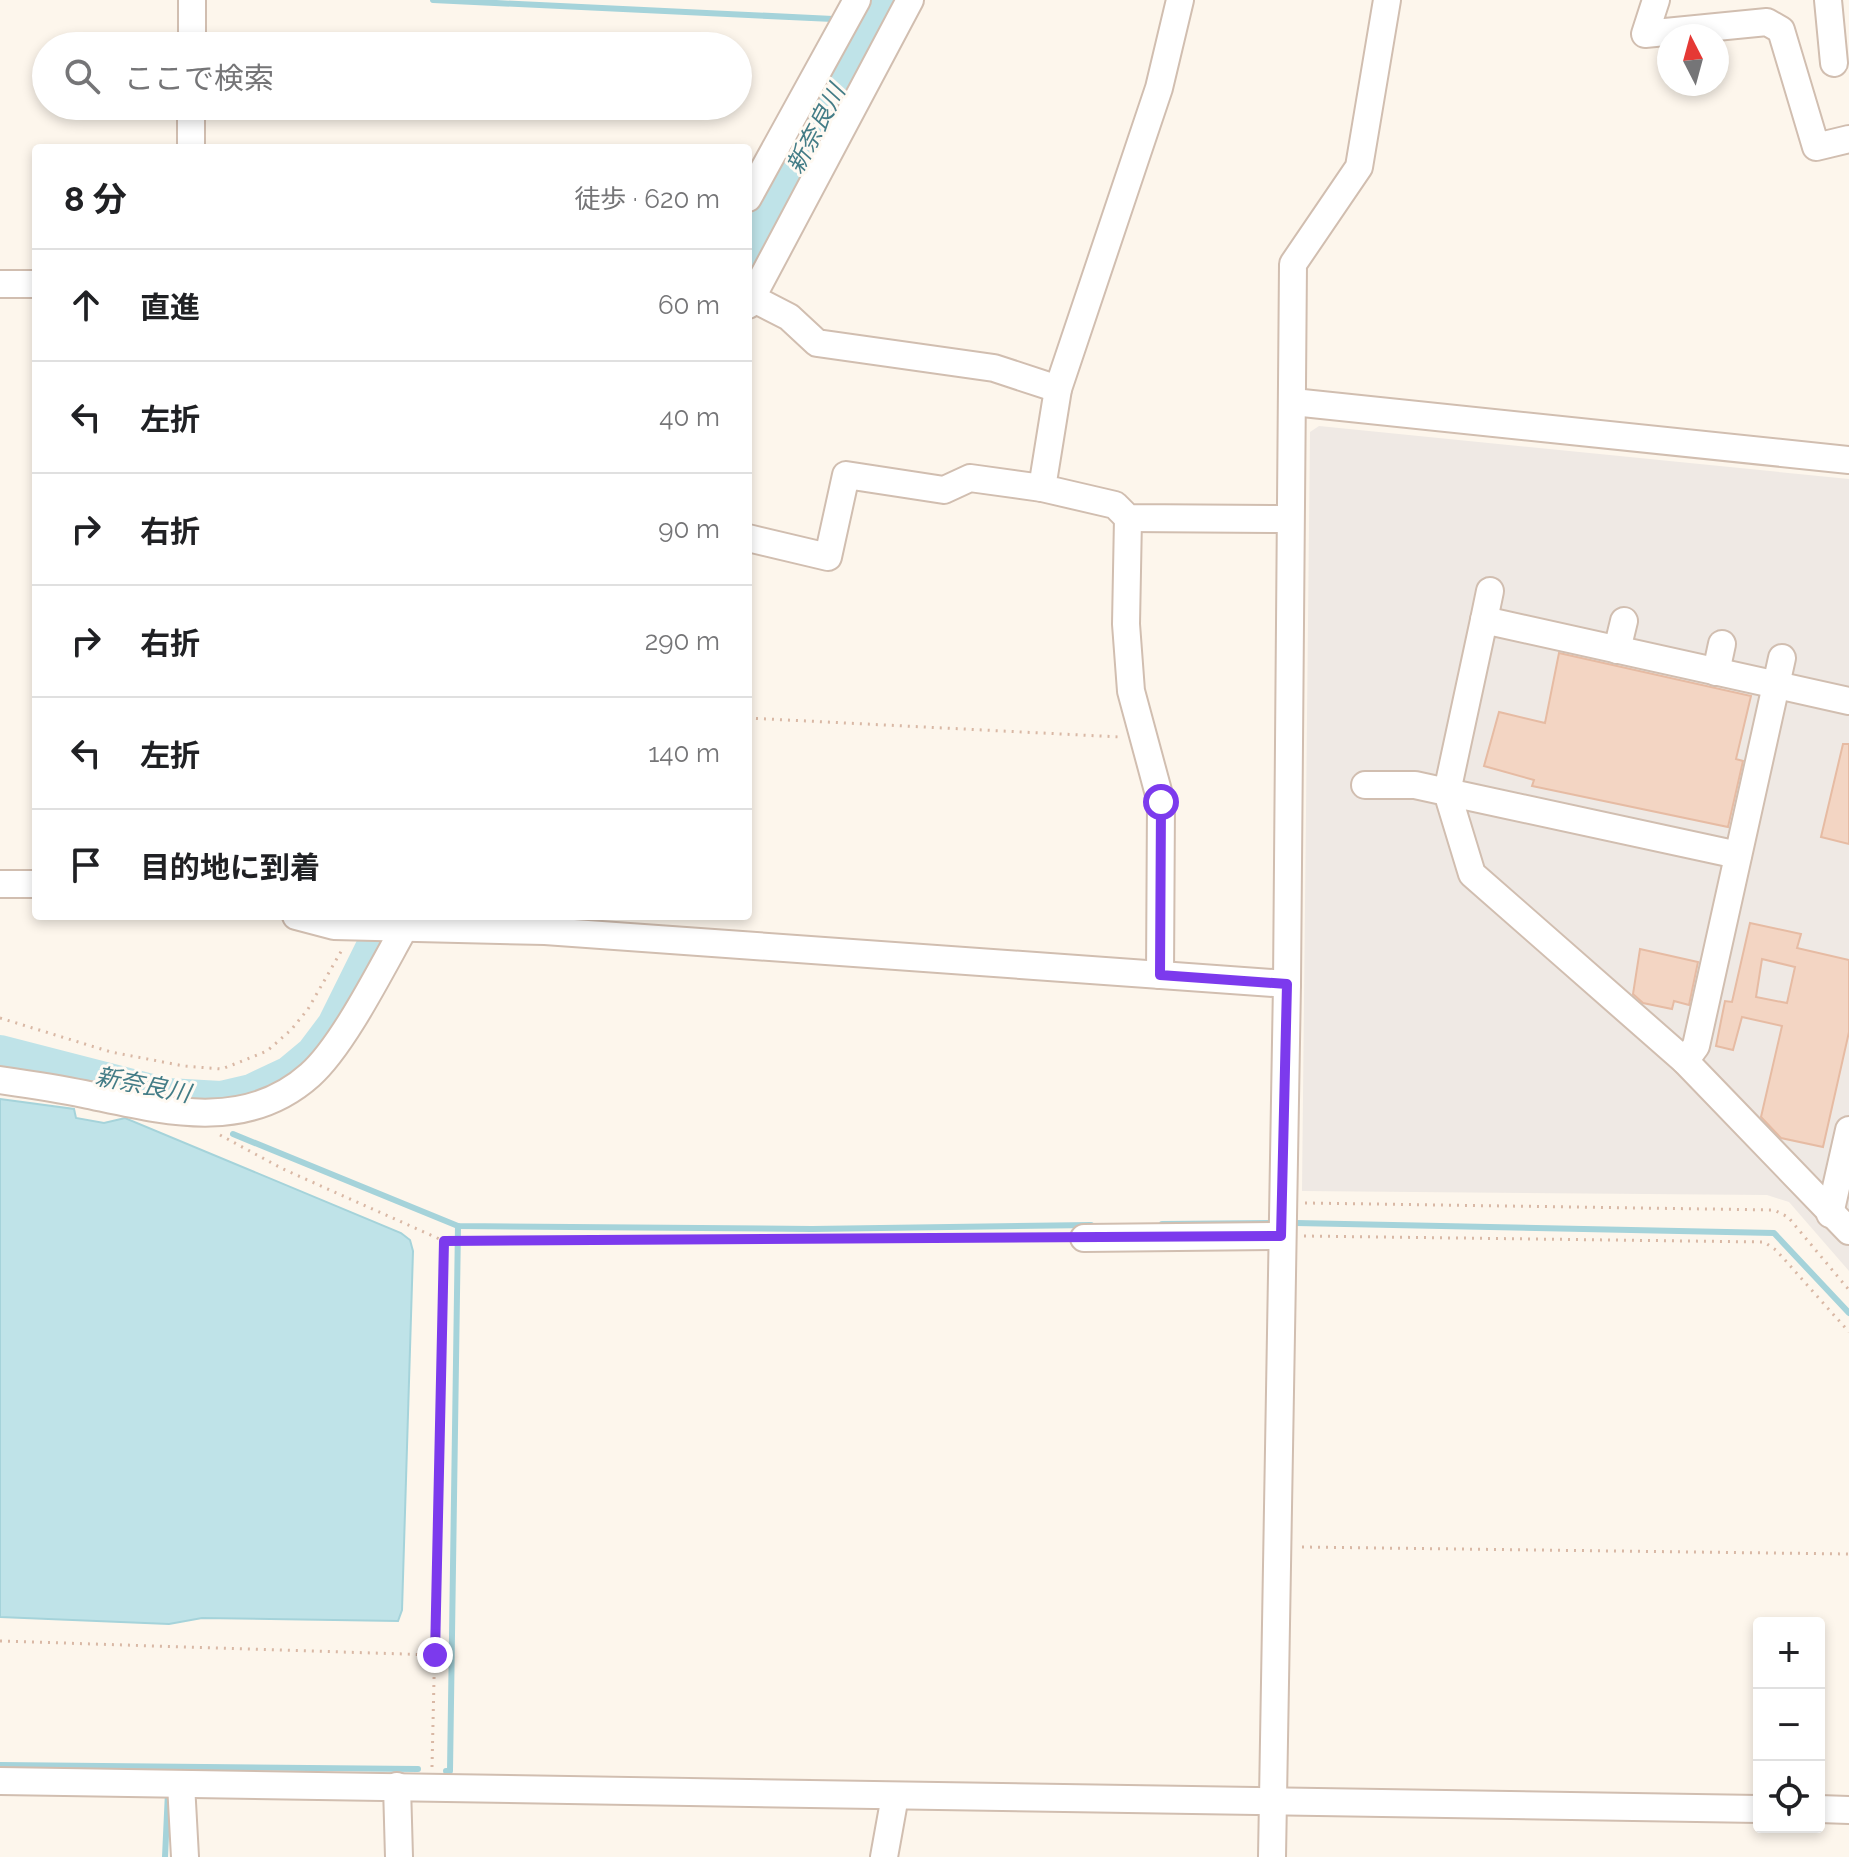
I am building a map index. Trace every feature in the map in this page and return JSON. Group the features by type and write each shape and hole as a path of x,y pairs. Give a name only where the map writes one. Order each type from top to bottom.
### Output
{"street":[{"path":"192,0 192,32"},
{"path":"752,191 857,0"},
{"path":"752,293 910,0"},
{"path":"1042,488 1058,389 1159,88 1180,0"},
{"path":"1272,1857 1287,984 1293,264 1359,167 1387,0"},
{"path":"1656,0 1645,34 1767,22 1781,30 1816,147 1849,139"},
{"path":"1828,0 1834,63"},
{"path":"191,120 191,144"},
{"path":"0,284 32,284"},
{"path":"752,300 789,317 817,343 994,368 1058,389"},
{"path":"1293,402 1849,460"},
{"path":"752,539 828,557 846,475 944,490 970,478 1042,488 1115,505 1128,518 1290,519"},
{"path":"1128,518 1126,624 1131,691 1161,802 1160,975"},
{"path":"1490,591 1447,792 1472,874 1685,1061 1840,1222"},
{"path":"1484,620 1849,701"},
{"path":"1617,650 1624,621"},
{"path":"1716,672 1722,644"},
{"path":"1685,1061 1696,1046 1782,658"},
{"path":"1365,785 1415,785 1738,855"},
{"path":"0,884 32,884"},
{"path":"311,920 334,926 403,924 545,931 1287,984"},
{"path":"0,1080 202,1115 257,1107 291,1090 311,1074 332,1050 403,924"},
{"path":"1840,1222 1849,1130"},
{"path":"1084,1238 1281,1236"},
{"path":"0,1781 1753,1809"},
{"path":"181,1784 185,1857"},
{"path":"397,1786 399,1857"},
{"path":"884,1857 895,1796"},
{"path":"1825,1809 1849,1810"}],"path":[{"path":"752,718 1145,739"},
{"path":"0,1018 111,1052 202,1069 222,1069 267,1051 291,1030 308,1009 359,923"},
{"path":"202,1115 225,1141 444,1241 1084,1238"},
{"path":"1281,1202 1774,1210 1788,1217 1849,1290"},
{"path":"1281,1236 1764,1242 1776,1250 1849,1332"},
{"path":"432,1786 444,1241"},
{"path":"1278,1547 1849,1554"},
{"path":"0,1641 435,1655"}],"shaded area":[{"path":"1319,426 1849,479 1849,1271 1789,1202 1767,1195 1302,1191 1310,432"}],"water":[{"path":"0,1099 74,1109 76,1118 104,1123 125,1118 401,1233 410,1240 413,1251 402,1610 398,1621 202,1618 169,1624 0,1617"}],"building":[{"path":"1559,653 1751,696 1736,759 1743,761 1728,827 1532,786 1534,780 1484,766 1499,712 1545,723"},
{"path":"1843,744 1849,744 1849,844 1821,837"},
{"path":"1750,923 1801,934 1797,948 1849,960 1849,1032 1823,1147 1781,1138 1761,1117 1782,1026 1742,1017 1733,1050 1716,1046 1725,1001 1732,1002","holes":["1762,959 1795,967 1787,1003 1756,997"]},
{"path":"1640,949 1698,962 1689,1005 1674,1001 1672,1009 1643,1003 1633,994"}],"waterway":[{"path":"433,0 833,19"},
{"name":"新奈良川","path":"752,249 885,0"},
{"name":"新奈良川","path":"0,1052 167,1095 221,1098 251,1091 289,1073 313,1053 334,1025 386,920"},
{"path":"233,1134 458,1226 812,1229 1091,1225"},
{"path":"1162,1224 1272,1223"},
{"path":"1296,1223 1774,1233 1849,1313"},
{"path":"446,1771 450,1771 458,1226"},
{"path":"0,1765 418,1769"},
{"path":"165,1857 168,1792"}],"route":[{"path":"435,1655 444,1241 1281,1236 1287,984 1160,975 1161,802"}]}
